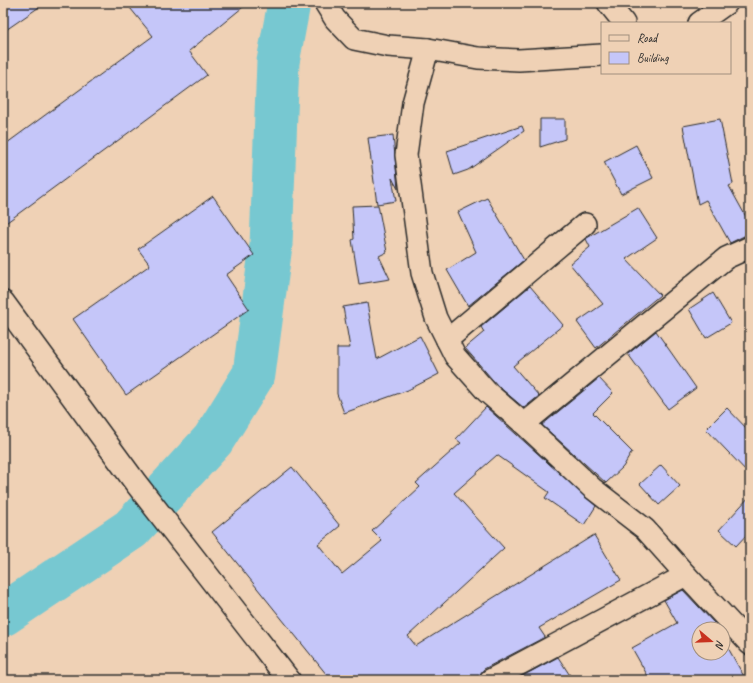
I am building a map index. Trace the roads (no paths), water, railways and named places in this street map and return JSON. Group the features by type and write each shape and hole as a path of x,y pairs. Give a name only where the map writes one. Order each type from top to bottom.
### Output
{"street":[{"path":"326,3 335,19 354,39 388,46 428,49 478,58 519,60 601,55"},
{"path":"608,3 623,22"},
{"path":"700,22 727,3"},
{"path":"428,49 413,103 406,155 422,273 436,318 446,340 455,356 487,392 524,424 592,488 645,529 750,644"},
{"path":"446,340 585,224"},
{"path":"524,424 726,258 750,247"},
{"path":"3,302 135,482 289,680"},
{"path":"490,680 686,575"}],"waterway":[{"path":"3,615 131,529 213,440 254,374 271,245 278,62 289,3"}]}
